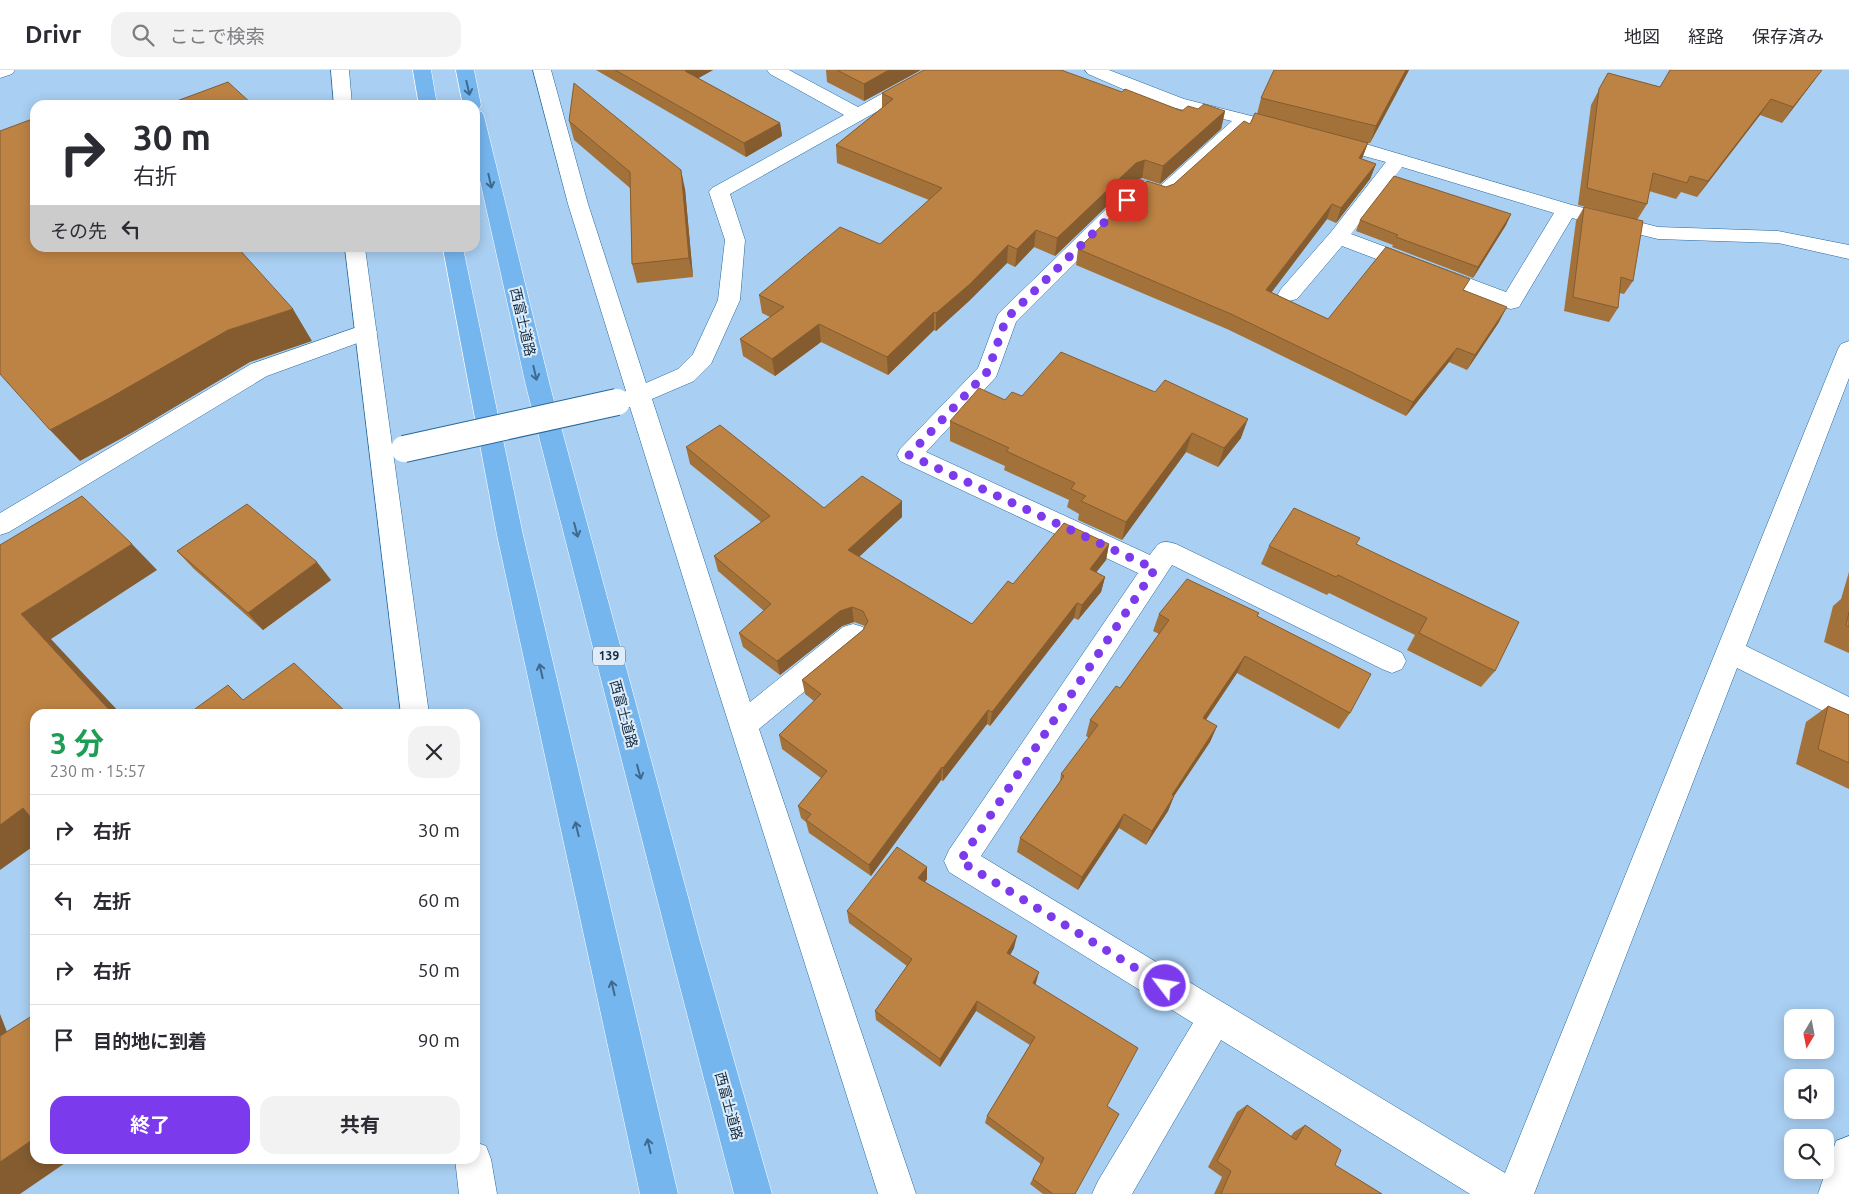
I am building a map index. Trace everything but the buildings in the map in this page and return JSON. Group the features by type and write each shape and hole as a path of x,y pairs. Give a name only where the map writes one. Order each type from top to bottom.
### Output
{"highway":[{"path":"422,70 427,100"},
{"path":"465,70 471,100"},
{"name":"西富士道路","path":"480,137 538,386 685,946 753,1194"},
{"path":"454,252 510,535 659,1194"}],"street":[{"path":"0,73 6,70"},
{"path":"340,70 343,100"},
{"path":"542,70 628,399 744,724 897,1194"},
{"path":"776,70 857,114"},
{"path":"393,451 628,399 686,375 703,358 729,300 735,240 719,192 938,70"},
{"path":"1094,70 1138,89 1178,103 1246,118 1362,148 1566,210 1658,233 1778,237 1849,252"},
{"path":"1155,569 909,455 988,371 1006,319 1013,312 1141,186 1163,194 1246,118"},
{"path":"1289,294 1338,237 1398,160"},
{"path":"1338,237 1511,302 1566,210"},
{"path":"356,252 366,332 393,451 415,709"},
{"path":"0,525 259,370 366,332"},
{"path":"1515,1194 1849,349"},
{"path":"1392,661 1168,551 960,861 1504,1194"},
{"path":"744,724 853,635"},
{"path":"1730,651 1849,710"},
{"path":"1111,1194 1216,1018"},
{"path":"1837,1194 1849,1154"},
{"path":"474,1164 478,1194"}],"route":[{"path":"1127,200 1006,319 988,371 909,455 1155,569 960,861 1165,986"}]}
